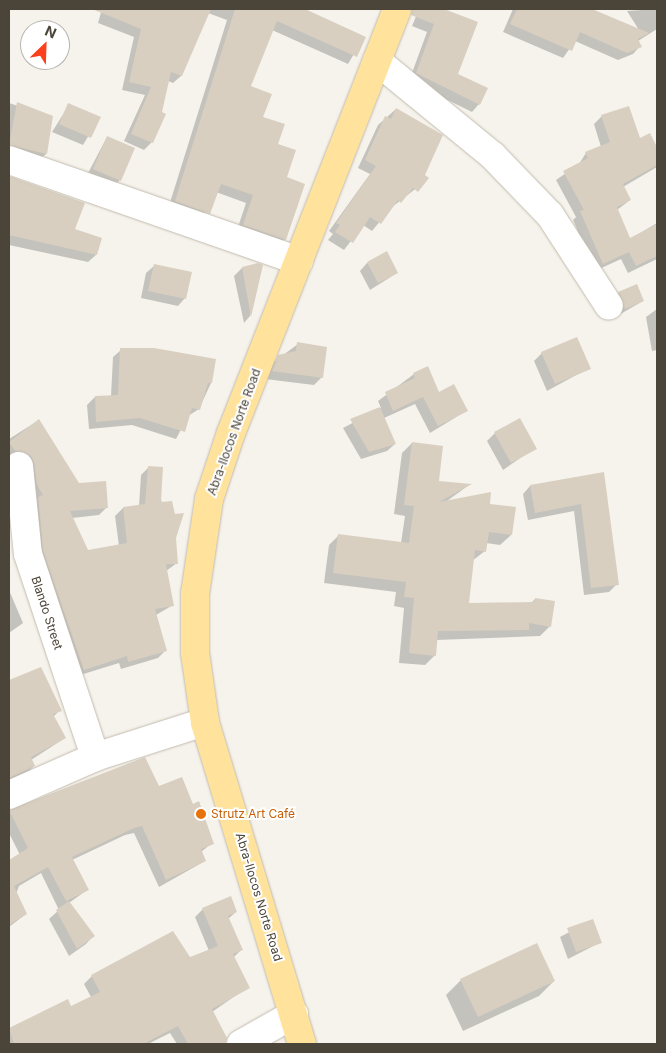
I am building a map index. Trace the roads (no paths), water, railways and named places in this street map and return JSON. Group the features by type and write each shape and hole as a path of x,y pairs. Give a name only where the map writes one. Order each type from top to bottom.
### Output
{"main road":[{"name":"Abra-Ilocos Norte Road","path":"302,1044 206,722 195,653 195,594 209,499 397,9"}],"street":[{"path":"377,61 492,155 550,215 609,306"},
{"path":"9,160 299,261"},
{"name":"Blando Street","path":"19,466 18,556 95,756"},
{"path":"9,795 95,756 206,722"},
{"path":"241,1044 294,1014"}],"place":[{"name":"Strutz Art Café","path":"201,814"}]}
